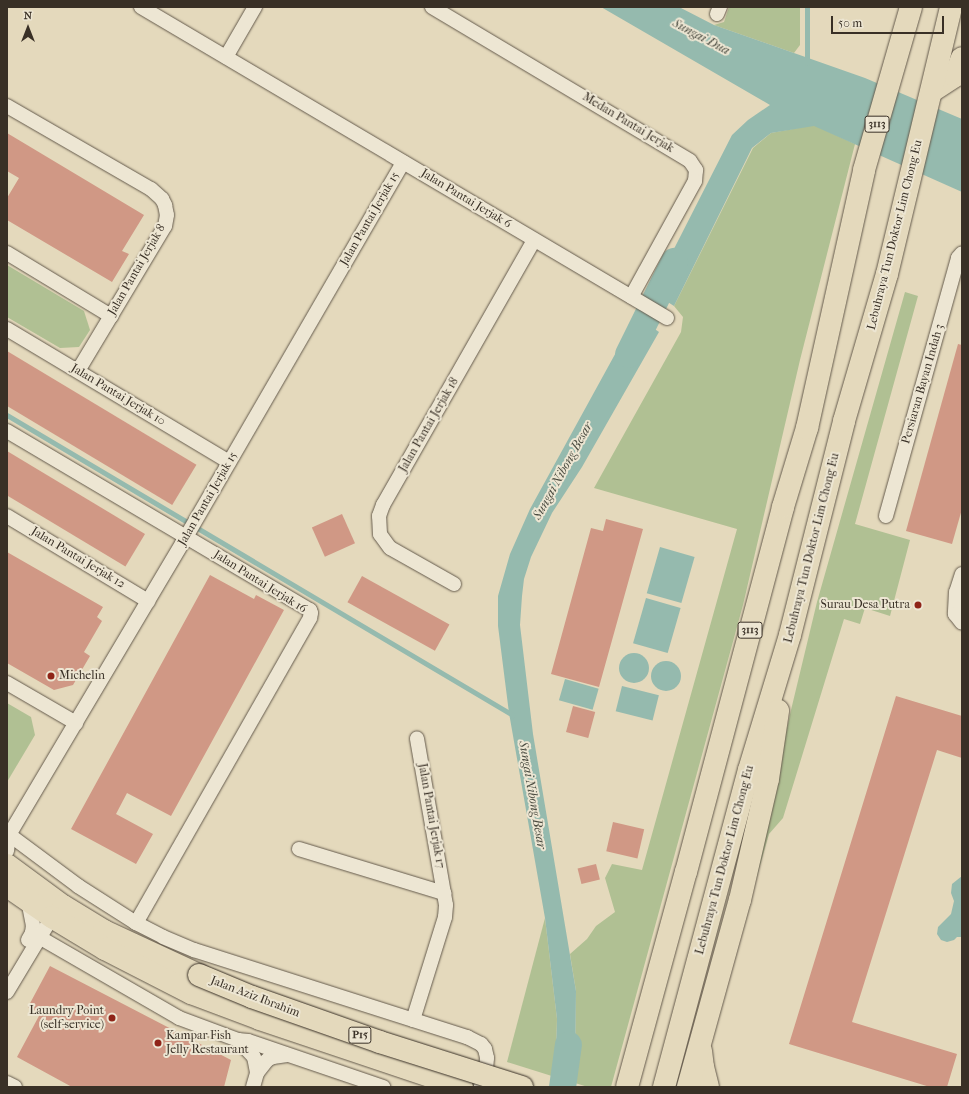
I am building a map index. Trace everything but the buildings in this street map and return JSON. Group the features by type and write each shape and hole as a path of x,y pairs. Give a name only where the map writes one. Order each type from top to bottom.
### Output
{"main road":[{"path":"901,38 904,7"},
{"name":"3113","path":"627,1087 783,507 806,428 864,170 911,7"},
{"name":"Lebuhraya Tun Doktor Lim Chong Eu","path":"664,1087 749,770 790,635 844,421 887,274 951,7"},
{"path":"932,88 950,61 962,22"},
{"path":"932,88 955,76 962,58"},
{"path":"688,1087 740,900 768,779 790,635"},
{"name":"Jalan Aziz Ibrahim","path":"7,866 62,906 104,931 151,954 195,984 260,1019 462,1087"},
{"name":"Jalan Aziz Ibrahim","path":"7,886 52,917 105,949 195,984 252,997 380,1042 522,1087"},
{"path":"700,1041 703,1067 708,1087"}],"street":[{"name":"Jalan Pantai Jerjak 6","path":"141,7 667,318"},
{"path":"226,57 255,7"},
{"name":"Medan Pantai Jerjak","path":"432,7 690,161 696,170 696,181 635,300"},
{"name":"Jalan Pantai Jerjak 8","path":"7,106 151,189 162,199 165,205 167,215 165,226 78,371"},
{"name":"Jalan Pantai Jerjak 15","path":"7,851 8,834 76,723 197,519 403,162"},
{"name":"Jalan Pantai Jerjak 18","path":"454,584 390,548 380,534 379,516 383,505 534,240"},
{"path":"7,253 111,316"},
{"name":"Persiaran Bayan Indah 3","path":"886,516 958,258 962,253"},
{"name":"Jalan Pantai Jerjak 10","path":"7,329 229,462"},
{"name":"Jalan Pantai Jerjak 16","path":"7,431 187,535 310,610 311,613 310,618 136,923"},
{"name":"Jalan Pantai Jerjak 12","path":"7,516 148,601"},
{"path":"962,574 956,592 955,614 962,623"},
{"path":"7,683 76,723"},
{"name":"Jalan Pantai Jerjak 17","path":"413,1020 445,917 446,905 417,738"},
{"path":"8,834 78,886 136,923 194,950 467,1037 481,1044 485,1049 487,1058 486,1069 481,1087"},
{"path":"299,849 444,894"},
{"path":"7,992 36,935 28,900"},
{"path":"7,980 36,935 52,917"},
{"path":"36,935 165,1012 238,1040 248,1041 383,1087"},
{"path":"238,1040 254,1057 257,1073"},
{"path":"253,1087 257,1073 267,1060 273,1057 287,1055"},
{"path":"7,1083 15,1087"}],"green space":[{"path":"729,7 800,7 800,45 794,53 714,25 724,22"},
{"path":"814,125 855,144 800,360 743,605 611,1087 588,1087 575,1083 576,991 570,954 587,939 596,926 615,912 605,878 612,864 642,870 737,529 594,488 681,332 683,317 674,306 753,148 771,133"},
{"path":"7,265 84,311 90,330 79,347 60,348 7,317"},
{"path":"905,292 918,296 855,524 910,540 890,616 865,608 860,624 844,619 783,818 769,834 746,914 791,710 817,602"},
{"path":"7,703 31,717 35,735 7,782"},
{"path":"545,918 557,1019 555,1077 507,1062"}],"water":[{"name":"Sungai Dua","path":"601,7 679,7 714,25 865,78 962,119 962,192 814,126 771,133 752,148 674,306 652,292 732,135 748,120 770,105"},
{"path":"636,316 659,332 582,467 552,513 531,557 524,579 522,596 520,625 533,734 576,991 575,1083 555,1077 557,1019 545,918 509,713 498,626 498,596 510,554 530,509"},
{"path":"660,547 695,557 681,603 647,593"},
{"path":"646,598 681,608 668,653 633,643"},
{"path":"634,653 640,654 648,662 648,674 640,682 634,683 628,682 620,674 619,668 620,662 628,654"},
{"path":"666,661 672,662 680,670 680,682 672,690 666,691 660,690 652,682 651,676 652,670 660,662"},
{"path":"565,679 599,689 593,710 559,700"},
{"path":"622,686 659,695 653,720 616,711"},
{"path":"962,876 962,937 957,937 954,940 947,942 941,940 937,934 938,927 951,914 954,901 951,893 952,884"}],"waterway":[{"path":"807,7 807,63"},
{"name":"Sungai Nibong Besar","path":"628,354 674,261"},
{"path":"7,415 513,715"},
{"name":"Sungai Nibong Besar","path":"562,1087 568,1044"}],"place":[{"name":"Surau Desa Putra","path":"918,605"},
{"name":"Michelin","path":"51,676"},
{"name":"Laundry Point (self-service)","path":"112,1018"},
{"name":"Kampar Fish Jelly Restaurant","path":"158,1043"}]}
